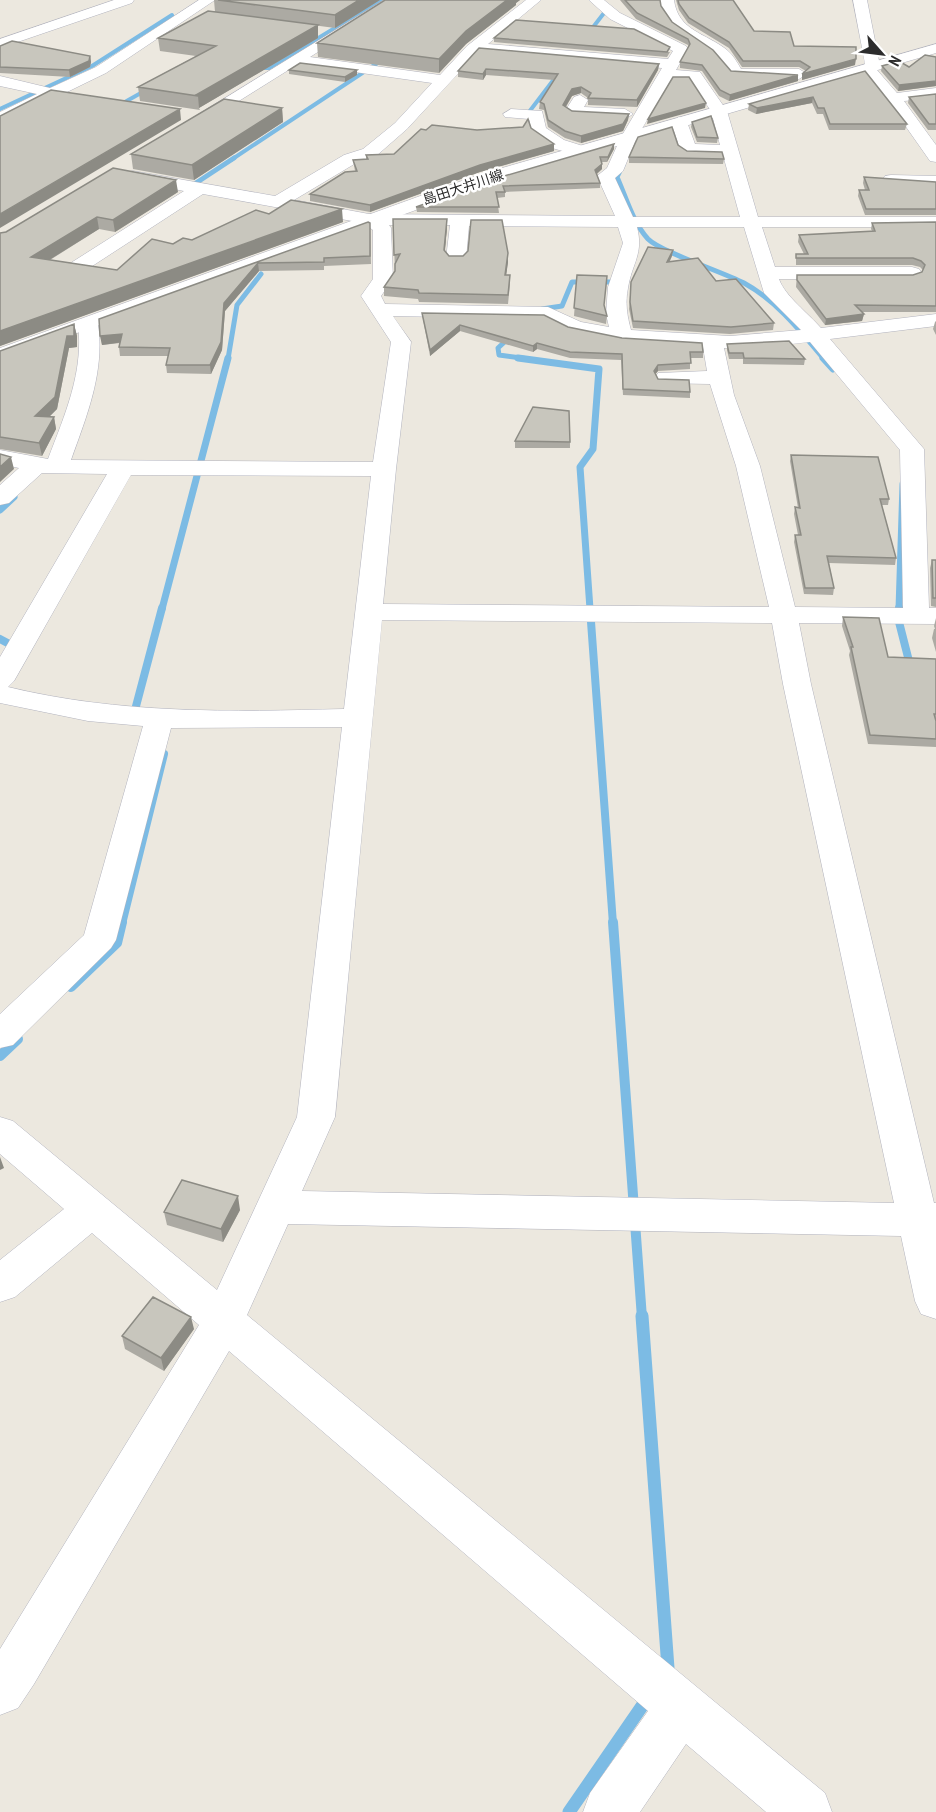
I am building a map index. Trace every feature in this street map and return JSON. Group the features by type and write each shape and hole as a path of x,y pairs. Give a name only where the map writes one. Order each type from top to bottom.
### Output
{"street":[{"path":"0,44 127,0"},
{"path":"0,118 101,70 208,0"},
{"path":"181,121 203,117 393,0"},
{"path":"278,202 350,159 369,153 400,126 476,47 534,0"},
{"path":"596,0 615,16 681,49 629,136 614,171 606,176 626,222 632,243 618,287 616,314 622,336"},
{"path":"667,0 667,9 672,19 692,36 721,52 737,73 799,74"},
{"path":"860,0 870,67 930,139 936,157"},
{"path":"186,15 209,18"},
{"path":"314,31 338,34"},
{"path":"495,31 519,33"},
{"path":"369,612 926,616 912,449 816,334 774,293 719,111 695,75 668,69 476,47"},
{"name":"島田大井川線","path":"0,355 487,178 936,48"},
{"path":"771,56 774,73"},
{"path":"298,60 442,80"},
{"path":"0,81 52,94 75,97"},
{"path":"894,98 936,93"},
{"path":"580,100 573,111 642,114"},
{"path":"511,114 536,114 538,130 558,144 580,151"},
{"path":"679,122 688,149 730,150"},
{"path":"124,166 200,188 369,219 936,222"},
{"path":"324,174 357,175"},
{"path":"891,180 936,181"},
{"path":"73,270 200,188"},
{"path":"0,1690 23,1657 224,1322 316,1117 384,469 401,342 371,296 383,279 382,228 369,219"},
{"path":"456,259 460,220"},
{"path":"767,273 912,273"},
{"path":"378,310 548,313 574,327 622,336 712,341 765,341 936,320"},
{"path":"0,498 46,466 88,376 91,335 88,323"},
{"path":"712,341 723,395 748,466 784,615 797,684 926,1220 936,1301"},
{"path":"666,378 719,377"},
{"path":"0,457 46,466 122,469 384,469"},
{"path":"0,681 122,469"},
{"path":"0,694 31,703 124,717 159,719 358,718"},
{"path":"0,1035 99,940 159,719"},
{"path":"0,1132 806,1812"},
{"path":"276,1207 926,1220"},
{"path":"0,1284 92,1210"},
{"path":"609,1812 681,1708"}],"building":[{"path":"218,0 359,0 335,15"},
{"path":"385,0 507,0 466,31 439,59 317,43"},
{"path":"625,0 660,0 661,6 672,22 713,50 731,71 798,75 730,95 720,90 702,65 680,62 690,44 688,39 637,13"},
{"path":"678,0 733,0 754,31 790,32 794,46 856,47 856,59 802,74 810,67 800,61 743,61 729,42 689,18"},
{"path":"208,11 318,25 196,95 198,96 138,87 216,46 158,38"},
{"path":"516,20 634,29 670,47 667,52 494,38"},
{"path":"12,41 90,56 89,61 69,70 0,67 0,46"},
{"path":"479,48 659,64 637,100 588,98 591,93 581,87 572,89 563,105 572,111 629,114 623,124 581,136 565,131 548,120 544,104 540,102 558,74 486,69 483,74 458,71"},
{"path":"925,55 936,57 936,81 899,85 882,66 899,61 909,67"},
{"path":"300,63 357,70 345,77 289,70"},
{"path":"865,71 907,124 830,124 824,108 818,108 813,97 757,108 749,104"},
{"path":"673,77 689,77 706,103 648,119"},
{"path":"51,90 180,109 0,214 0,116"},
{"path":"936,94 936,124 929,124 909,97"},
{"path":"224,99 282,108 192,165 131,154"},
{"path":"711,116 718,138 697,137 692,122"},
{"path":"528,119 531,128 554,144 480,165 370,205 310,194 345,172 357,171 353,160 368,159 366,155 394,154 421,129 426,130 432,125 477,130 523,127"},
{"path":"672,127 678,145 687,151 722,152 724,159 629,157 638,137"},
{"path":"614,144 608,157 600,157 602,164 595,170 600,183 503,186 505,192 496,192 499,207 416,207 494,179"},
{"path":"113,168 176,180 113,220 97,217 31,257 117,270 152,239 173,244 183,238 192,240 256,210 269,214 291,200 342,209 0,331 0,233 6,232"},
{"path":"864,177 936,182 936,209 866,209 859,190 869,190"},
{"path":"393,219 447,219 444,250 449,256 463,256 468,251 471,220 502,220 508,253 505,275 510,275 508,295 419,293 418,290 384,287 395,271 395,264 400,254 394,255"},
{"path":"936,222 936,306 855,305 864,314 826,319 797,280 797,275 913,275 922,272 925,265 913,258 796,258 796,254 808,254 799,235 875,231 872,223"},
{"path":"370,223 370,256 324,258 324,262 258,263 224,303 221,342 210,365 166,365 170,348 119,347 122,334 100,336 99,319"},
{"path":"648,247 673,250 667,262 698,258 716,281 736,279 774,323 731,327 633,321 630,302 631,282"},
{"path":"577,275 607,276 604,305 607,316 574,308"},
{"path":"422,313 544,315 568,327 622,338 702,343 703,352 690,352 691,363 658,365 654,371 658,379 689,380 690,392 623,389 622,354 570,352 537,343 533,346 460,325 430,350"},
{"path":"74,324 74,336 67,336 55,397 35,416 54,417 39,443 0,437 0,351"},
{"path":"789,341 805,359 744,358 743,353 729,353 727,344"},
{"path":"533,407 569,411 570,442 515,441"},
{"path":"0,454 11,457 0,467"},
{"path":"791,455 878,457 889,499 880,499 896,558 827,556 834,588 805,588 795,535 801,535 795,507 800,508"},
{"path":"932,560 936,560 936,598 933,598"},
{"path":"843,617 879,618 888,657 936,659 936,714 934,714 936,739 870,735 851,647 853,647"},
{"path":"182,1180 238,1196 221,1229 164,1212"},
{"path":"153,1297 191,1317 161,1358 122,1336"}],"waterway":[{"path":"256,68 269,68 381,0"},
{"path":"587,35 604,13"},
{"path":"0,109 92,66 172,15"},
{"path":"231,160 385,58"},
{"path":"529,112 561,70"},
{"path":"116,107 148,89"},
{"path":"196,183 234,158"},
{"path":"623,165 617,177 634,218 648,239 666,250 734,278 756,290 788,318 824,359"},
{"path":"228,359 237,305 261,274"},
{"path":"542,309 562,306 572,282 612,282"},
{"path":"512,335 498,348 499,355 529,359"},
{"path":"162,609 228,358"},
{"path":"518,358 599,369 593,449 580,467 590,609"},
{"path":"823,358 833,369"},
{"path":"899,609 903,484"},
{"path":"0,510 14,497"},
{"path":"135,710 162,608"},
{"path":"590,608 613,924"},
{"path":"899,609 899,622 911,669"},
{"path":"0,639 15,647 0,670"},
{"path":"122,924 164,754"},
{"path":"71,987 117,943 122,922"},
{"path":"613,922 642,1318"},
{"path":"0,1056 18,1039"},
{"path":"642,1316 668,1668 665,1672"},
{"path":"569,1812 649,1696"}]}
